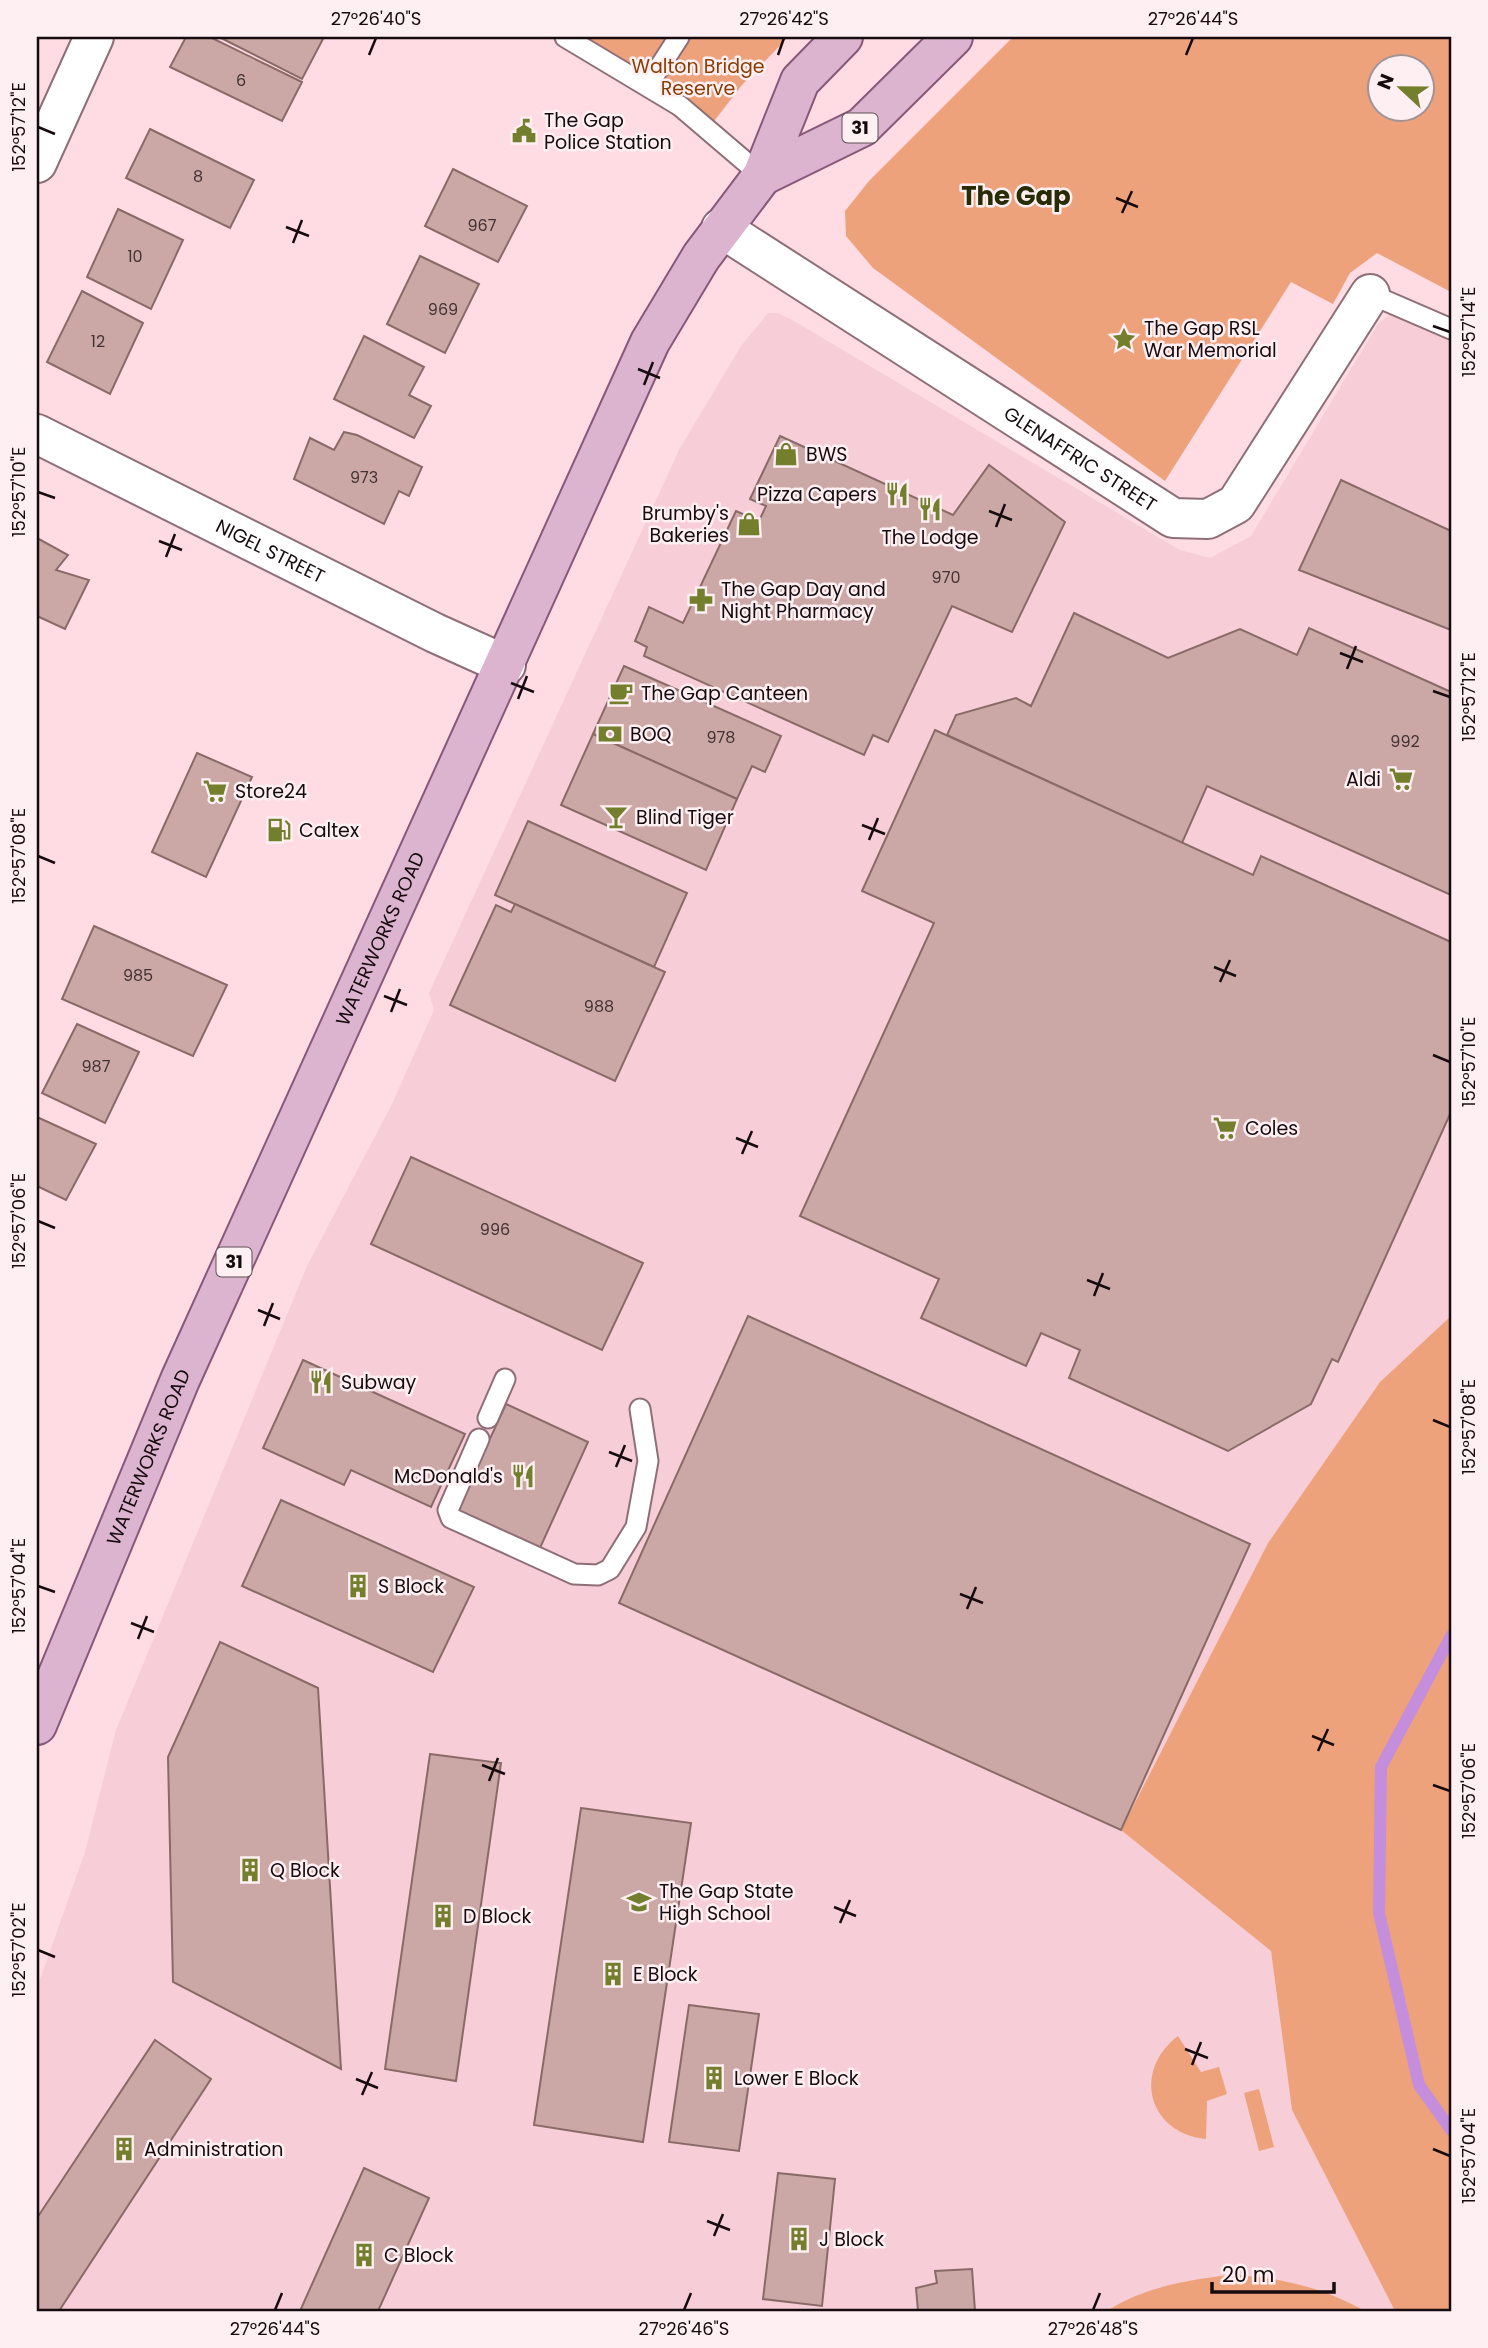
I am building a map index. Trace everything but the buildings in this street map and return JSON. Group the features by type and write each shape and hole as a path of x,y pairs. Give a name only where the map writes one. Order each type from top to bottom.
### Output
{"main road":[{"name":"WATERWORKS ROAD","path":"37,1724 180,1380 650,342 721,228 762,176 800,81 843,37"},
{"name":"WATERWORKS ROAD","path":"762,176 862,127 953,37"}],"street":[{"path":"37,163 94,37"},
{"name":"GLENAFFRIC STREET","path":"721,228 778,261 1173,517 1208,519 1236,504 1370,294"},
{"name":"NIGEL STREET","path":"37,434 435,633 506,665"}],"lane":[{"path":"565,37 648,85 690,114 762,176"},
{"path":"648,85 679,37"},
{"path":"1370,294 1451,329"},
{"path":"488,1418 505,1379"},
{"path":"479,1439 448,1510 451,1518 574,1574 598,1575 610,1569 636,1527 648,1461 640,1409"}],"shaded area":[{"path":"768,313 778,313 794,321 1180,550 1210,558 1251,536 1378,324 1389,315 1403,316 1451,338 1451,1316 1380,1382 1268,1543 1121,1830 1271,1951 1292,2110 1395,2311 37,2311 37,1988 85,1852 116,1730 307,1266 391,1106 434,1010 429,993 680,448 741,346"}],"green space":[{"name":"Walton Bridge Reserve","path":"560,37 788,37 742,85 708,129"},
{"path":"1013,37 1451,37 1451,292 1377,253 1350,273 1333,304 1291,282 1165,481 873,268 846,236 845,211 869,181"},
{"path":"1451,1316 1451,2311 1395,2311 1292,2110 1271,1951 1121,1830 1268,1543 1380,1382"},
{"path":"1178,2036 1201,2072 1219,2067 1227,2094 1207,2101 1206,2139 1186,2134 1171,2125 1160,2113 1153,2098 1151,2082 1155,2066 1164,2050"},
{"path":"1259,2089 1274,2147 1259,2151 1244,2093"},
{"path":"1230,2275 1266,2278 1300,2285 1365,2311 1107,2311 1151,2290"}],"waterway":[{"path":"1451,1636 1381,1767 1379,1913 1419,2085 1451,2130"}],"place":[{"name":"The Gap Police Station","path":"524,131"},
{"name":"The Gap RSL War Memorial","path":"1124,339"},
{"name":"BWS","path":"786,454"},
{"name":"Pizza Capers","path":"897,494"},
{"name":"The Lodge","path":"930,509"},
{"name":"Brumby's Bakeries","path":"749,524"},
{"name":"The Gap Day and Night Pharmacy","path":"701,600"},
{"name":"The Gap Canteen","path":"621,693"},
{"name":"BOQ","path":"610,734"},
{"name":"Aldi","path":"1401,779"},
{"name":"Store24","path":"215,791"},
{"name":"Blind Tiger","path":"616,817"},
{"name":"Caltex","path":"279,830"},
{"name":"Coles","path":"1225,1128"},
{"name":"Subway","path":"321,1382"},
{"name":"McDonald's","path":"523,1476"},
{"name":"S Block","path":"358,1586"},
{"name":"Q Block","path":"250,1870"},
{"name":"The Gap State High School","path":"639,1902"},
{"name":"D Block","path":"443,1916"},
{"name":"E Block","path":"613,1974"},
{"name":"Lower E Block","path":"714,2078"},
{"name":"Administration","path":"124,2149"},
{"name":"J Block","path":"799,2239"},
{"name":"C Block","path":"364,2255"}],"district":[{"name":"The Gap","path":"1016,196"}]}
